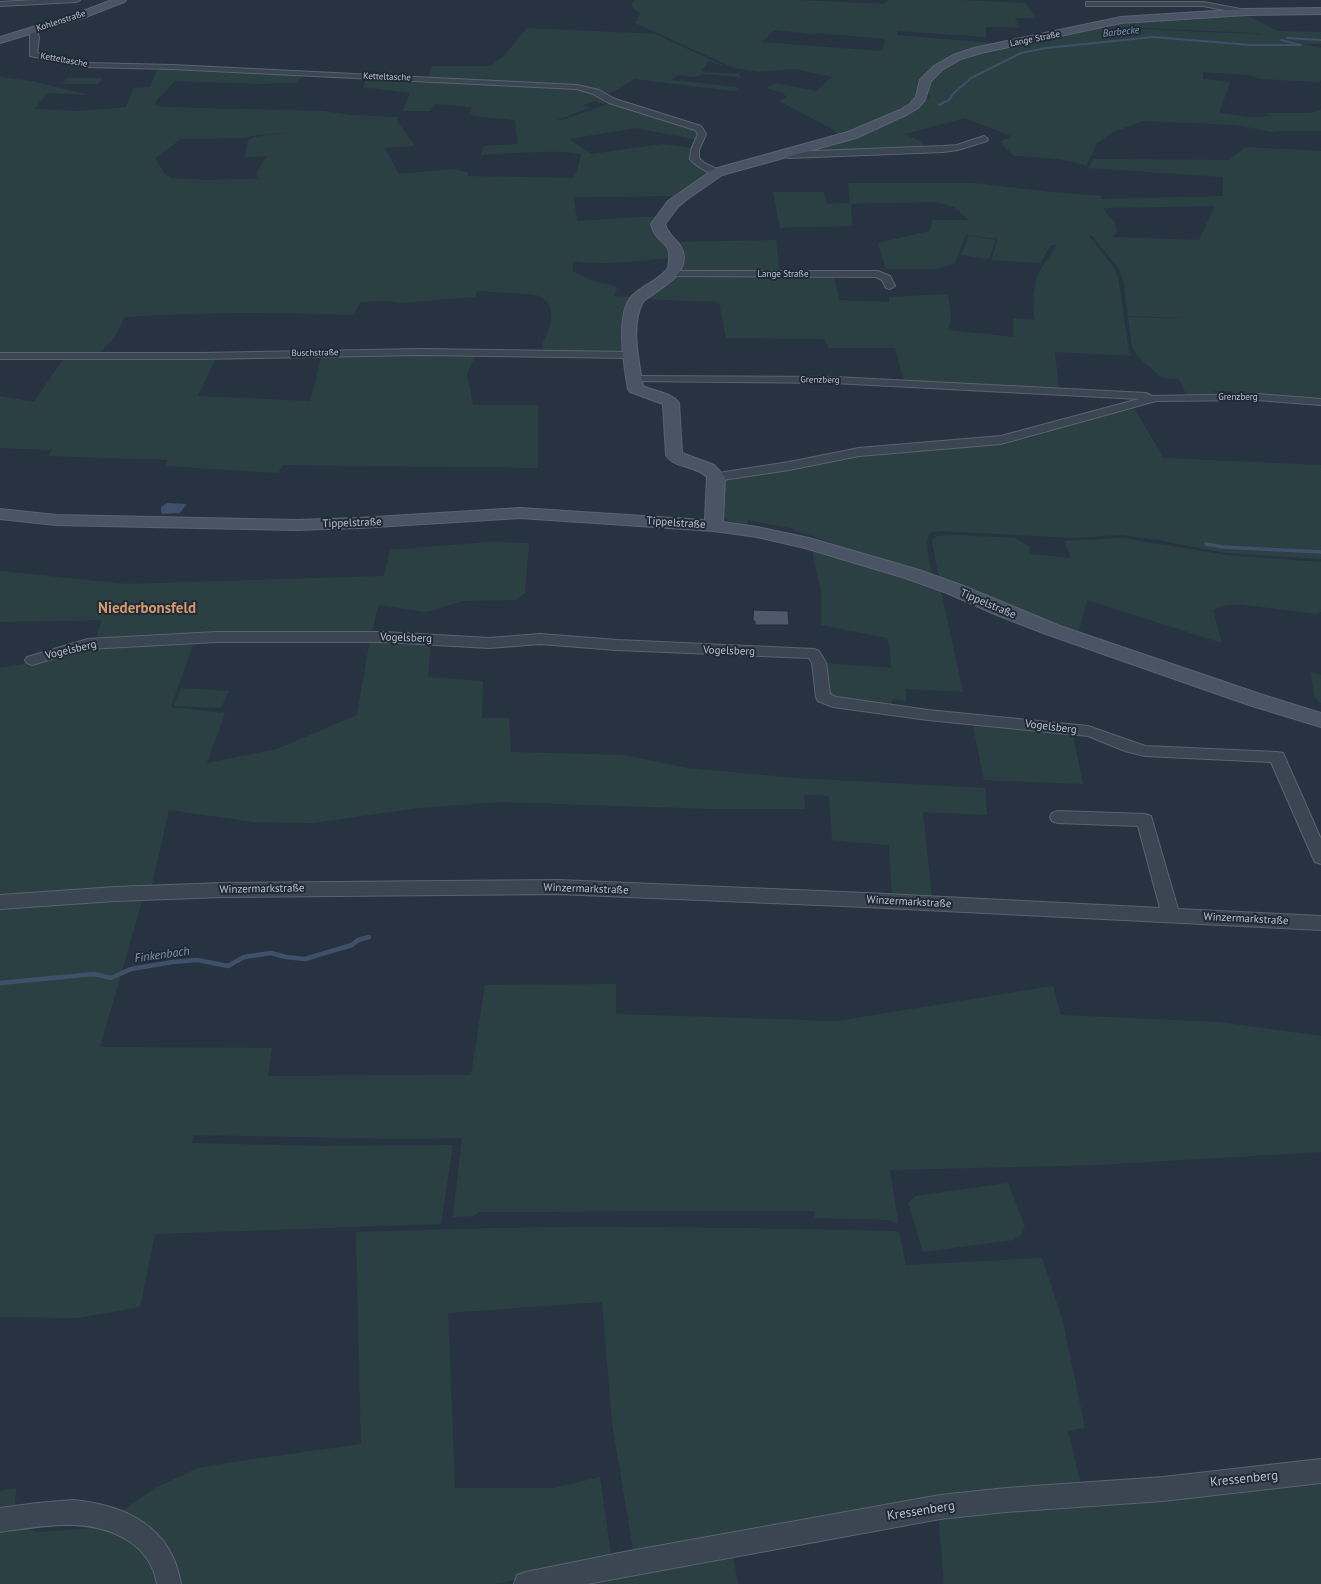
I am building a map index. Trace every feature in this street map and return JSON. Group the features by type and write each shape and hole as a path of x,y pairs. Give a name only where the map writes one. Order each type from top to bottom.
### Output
{"street":[{"path":"0,4 76,0"},
{"name":"Kohlenstraße","path":"0,40 121,0"},
{"path":"1089,4 1203,4 1246,12"},
{"name":"Lange Straße","path":"890,286 886,278 878,274 670,274 676,263 677,250 672,243 660,233 658,224 678,200 718,172 782,153 856,134 914,106 921,98 926,80 938,68 957,57 978,50 1121,20 1246,12 1321,11"},
{"name":"Ketteltasche","path":"33,30 35,33 33,54 86,65 172,67 484,81 582,88 596,92 612,101 698,128 702,134 695,150 694,159 701,165 718,172"},
{"name":"Lange Straße","path":"782,153 789,155 943,149 958,147 984,139"},
{"path":"670,274 641,295 634,304 630,316 630,355 635,379 635,387 638,391 663,397 671,403 674,455 682,460 708,468 716,477 714,526"},
{"name":"Buschstraße","path":"0,356 194,356 421,352 630,355"},
{"name":"Grenzberg","path":"635,379 834,380 1151,396 1156,398"},
{"name":"Grenzberg","path":"716,477 789,466 843,454 1001,440 1156,398 1250,396 1321,402"},
{"name":"Tippelstraße","path":"0,514 64,521 145,524 296,525 359,523 520,513 714,526 757,532 798,540 912,574 954,589 1053,630 1256,700 1321,720"},
{"name":"Vogelsberg","path":"32,660 88,644 216,637 384,637 488,643 540,639 617,645 814,654 819,663 823,697 833,702 928,715 1088,731 1104,735 1134,748 1145,751 1277,756 1321,858"},
{"path":"1058,817 1146,820 1171,914"},
{"name":"Winzermarkstraße","path":"0,902 115,894 223,890 558,887 1171,914 1321,923"},
{"name":"Kressenberg","path":"526,1584 624,1564 940,1507 1006,1500 1163,1489 1321,1471"},
{"path":"0,1520 50,1513 79,1512 108,1516 128,1524 148,1540 159,1553 166,1567 168,1584"}],"green space":[{"path":"635,0 796,0 885,4 889,0 960,0 1025,3 1036,18 1015,18 1019,28 986,27 986,37 898,31 897,35 1003,44 936,67 919,98 902,111 840,136 832,129 779,101 786,97 783,93 766,88 775,83 816,91 832,77 795,69 758,72 727,65 633,22 637,21 640,14 631,5","holes":["774,30 811,34 820,33 885,39 883,48 880,51 762,42"]},
{"path":"1242,13 1278,31 1321,32 1321,44 1307,44 1255,33 1103,26 1113,23"},
{"path":"1095,27 1265,35 1321,48 1321,80 1319,82 1260,79 1250,75 1203,72 1203,79 1230,82 1219,113 1250,117 1270,116 1267,113 1311,113 1321,110 1321,131 1273,132 1236,125 1143,121 1113,132 1097,143 1086,166 1072,161 1040,157 1014,156 1000,142 1011,136 965,118 905,134 921,142 925,150 797,152 867,133 901,117 930,97 928,89 929,81 941,70 966,56"},
{"path":"527,28 656,34 724,66 708,61 705,67 701,70 704,72 739,74 741,78 703,74 697,77 677,75 671,80 737,87 737,90 732,91 635,79 606,96 575,86 428,78 432,66 490,66 504,56"},
{"path":"158,67 305,74 295,83 261,84 175,81 155,102 156,105 160,107 324,111 351,115 397,117 397,121 415,146 385,148 399,174 451,169 467,172 468,176 572,178 577,172 581,155 575,153 534,152 481,155 484,146 518,144 515,120 474,116 470,114 472,107 436,104 430,111 403,111 410,93 363,87 366,79 370,76 574,87 592,91 607,101 603,104 595,101 583,105 590,108 557,120 562,120 614,102 695,129 699,133 697,140 636,128 569,139 591,154 662,144 693,148 691,159 693,162 711,173 679,196 574,197 577,221 659,216 670,244 673,258 611,263 574,261 572,271 592,281 615,286 617,290 614,296 632,297 627,352 544,352 542,344 548,331 551,318 549,306 545,301 539,296 535,295 477,291 475,297 403,303 387,301 361,302 353,315 239,313 125,317 114,338 97,355 0,354 0,77 31,81 90,95 47,93 34,109 78,111 126,107 134,88 150,87","holes":["286,133 254,137 248,141 245,157 267,156 256,174 259,179 203,180 171,178 164,173 155,158 181,139 245,138 257,135"]},
{"path":"67,78 102,78 98,84 62,84"},
{"path":"1245,147 1321,151 1321,401 1233,395 1231,391 1214,391 1216,395 1187,396 1179,379 1162,378 1138,357 1132,347 1128,317 1186,318 1128,316 1123,280 1119,269 1092,236 1089,236 1115,269 1118,277 1131,356 1055,352 1059,390 904,381 895,348 829,348 824,339 726,338 719,302 642,299 675,276 834,275 839,300 889,302 889,297 948,294 951,318 948,330 1013,337 1013,318 1035,320 1035,284 1039,272 1056,245 1051,245 1040,263 991,260 998,239 966,235 955,263 937,269 886,269 878,243 930,231 932,220 969,220 954,207 935,202 851,204 852,226 780,228 773,192 824,192 827,204 850,203 848,183 973,183 1101,196 1101,199 1223,196 1223,177 1089,168 1093,159 1229,160","holes":["1215,206 1199,240 1112,237 1117,232 1115,222 1108,216 1103,208"]},
{"path":"969,236 996,240 989,259 961,255"},
{"path":"776,240 780,273 677,273 677,242"},
{"path":"476,354 467,374 473,405 538,405 538,468 283,465 278,473 166,466 168,460 48,456 52,450 0,448 0,396 34,402 64,358 148,360 216,358 198,396 310,401 322,355"},
{"path":"1133,407 1164,458 1321,465 1321,559 1225,553 1158,540 1120,535 1073,538 938,531 932,532 929,535 927,546 933,578 849,551 825,540 795,531 795,529 748,520 747,526 731,521 724,516 723,500 725,480 848,456 917,449 1002,444 1026,439"},
{"path":"954,535 1015,538 1029,546 1030,554 1071,558 1064,541 1122,538 1226,555 1321,562 1321,612 1316,614 1238,604 1222,606 1213,610 1222,643 1087,600 1078,635 942,581 939,577 932,543 933,539 938,536"},
{"path":"488,542 529,543 525,593 515,600 463,601 427,612 378,605 372,634 95,640 102,620 0,622 0,571 126,584 384,576 390,550"},
{"path":"813,549 940,587 963,692 906,689 906,701 892,699 892,707 830,696 822,663 891,668 890,648 887,638 821,625 821,590 813,556"},
{"path":"195,639 171,707 225,713 207,763 277,749 357,715 370,639 431,641 428,677 483,681 482,718 509,718 511,752 624,755 687,768 796,778 985,788 987,815 923,812 932,899 892,895 889,845 832,840 829,796 804,795 805,809 712,809 500,802 419,808 313,823 254,822 169,810 151,889 0,897 0,668 34,662 76,649"},
{"path":"1311,672 1321,675 1321,703 1314,696"},
{"path":"181,688 229,691 221,708 173,706"},
{"path":"972,721 1072,731 1083,784 984,780"},
{"path":"143,898 100,1047 272,1048 268,1076 471,1075 485,985 616,984 616,1014 837,1021 1053,986 1061,1015 1219,1022 1321,1036 1321,1152 1096,1165 890,1170 898,1223 888,1220 815,1218 814,1211 479,1212 473,1216 453,1217 462,1138 406,1139 193,1135 192,1143 321,1146 453,1145 441,1224 155,1234 140,1307 78,1318 0,1317 0,906"},
{"path":"1008,1183 1025,1227 1021,1235 1013,1240 923,1252 908,1203 915,1196"},
{"path":"588,1227 892,1231 899,1232 906,1265 1042,1258 1063,1322 1085,1428 1068,1431 1082,1489 933,1502 882,1504 634,1555 612,1422 602,1302 448,1313 455,1488 554,1488 600,1477 612,1562 495,1584 0,1584 0,1491 16,1488 13,1527 41,1532 103,1527 122,1511 155,1488 198,1468 361,1444 356,1232"},
{"path":"1321,1480 1321,1584 944,1584 938,1513 1283,1485 1288,1494 1284,1486"},
{"path":"732,1550 738,1584 576,1584"}],"water":[{"path":"167,503 186,505 180,513 163,514 161,513 161,507"}],"building":[{"path":"754,610 788,611 789,625 755,625 755,621 753,621"}],"waterway":[{"name":"Barbecke","path":"939,105 949,100 954,93 971,78 1021,53 1046,48 1153,37 1251,45 1301,45 1281,40"},
{"name":"Barbecke","path":"1287,38 1321,40"},
{"path":"1206,544 1222,547 1321,552"},
{"name":"Finkenbach","path":"0,983 94,974 111,978 131,969 173,962 197,960 228,966 244,957 271,953 286,957 305,959 352,945 358,940 369,937"}],"district":[{"name":"Niederbonsfeld","path":"147,609"}]}
